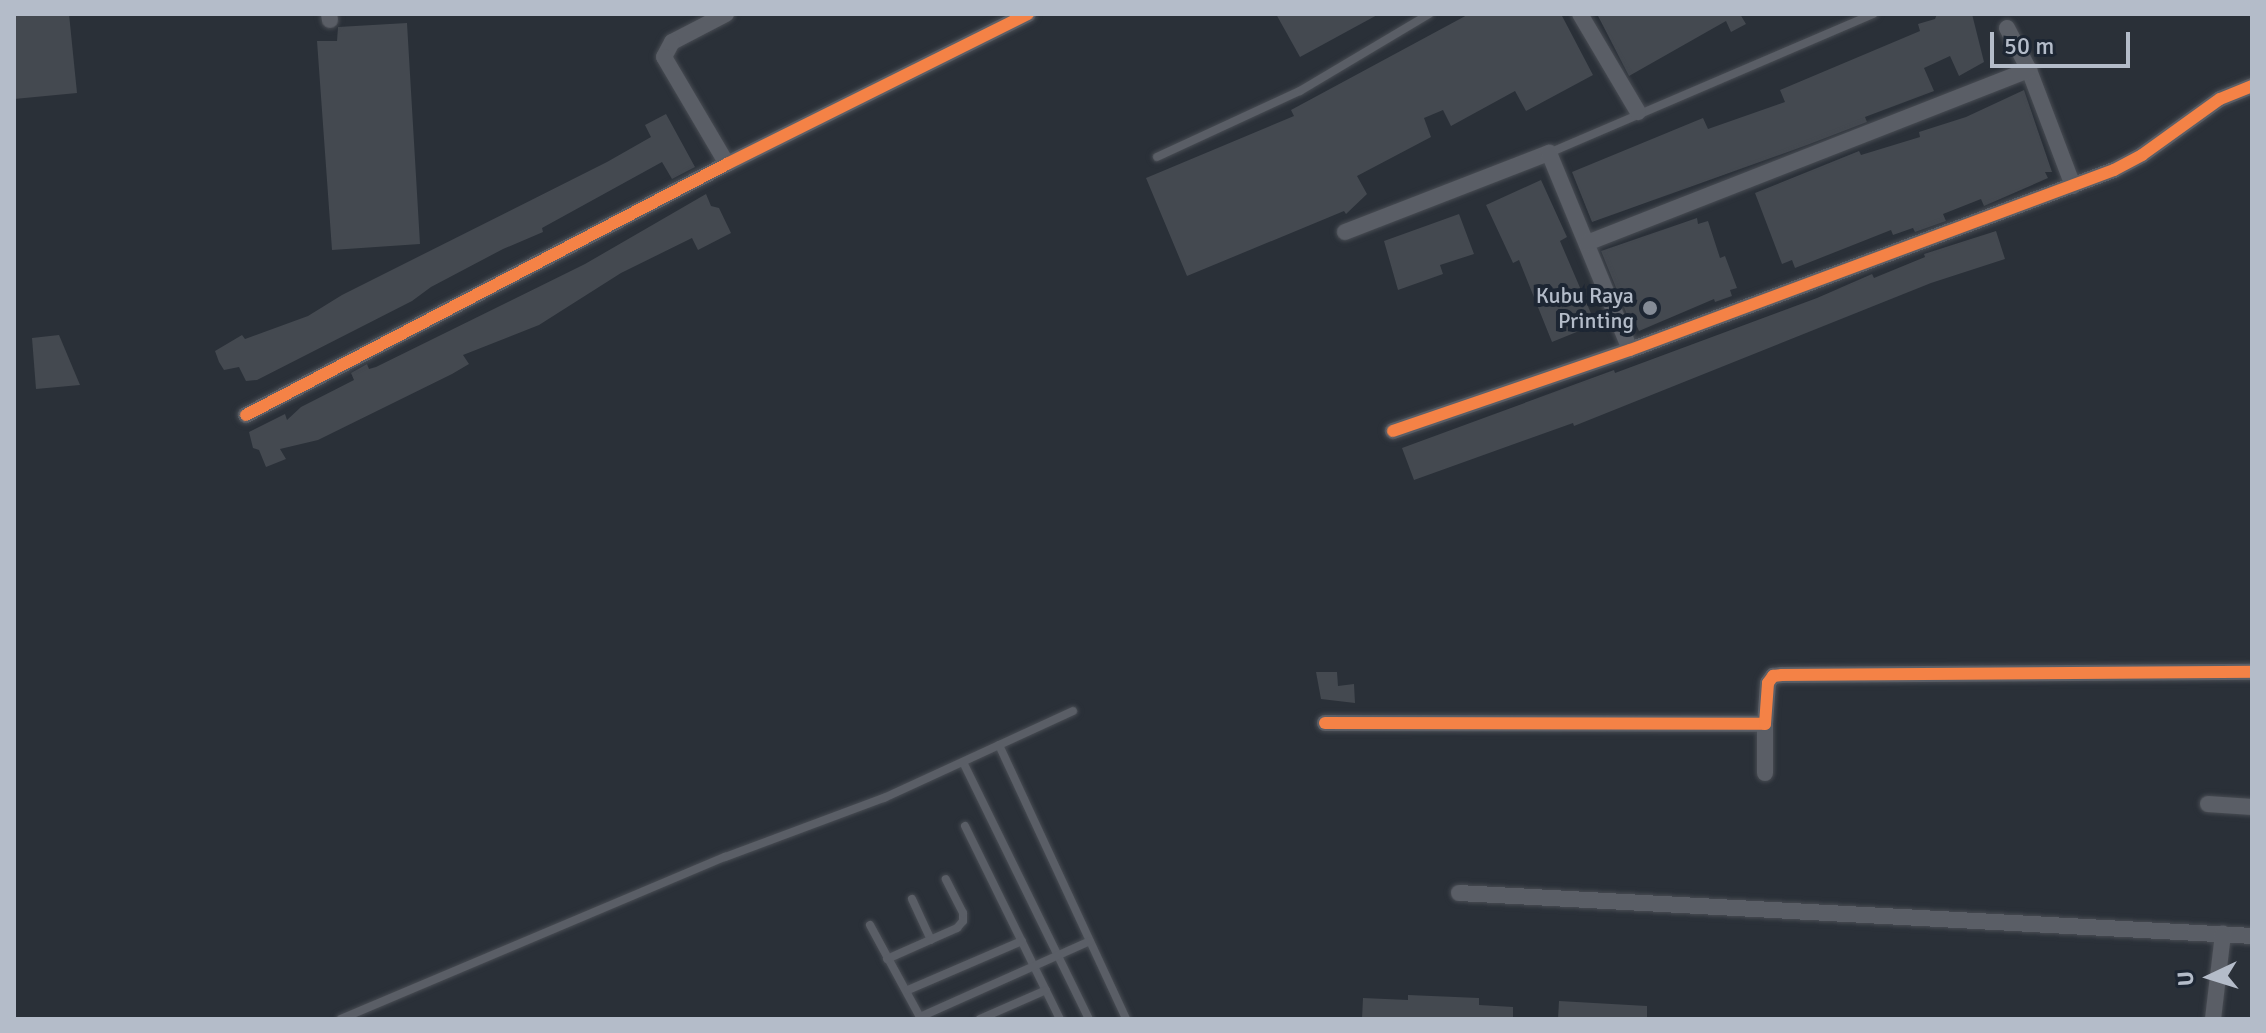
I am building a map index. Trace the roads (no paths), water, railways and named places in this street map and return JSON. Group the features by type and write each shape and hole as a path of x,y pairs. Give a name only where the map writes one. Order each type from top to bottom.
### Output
{"street":[{"path":"726,14 672,42 664,57 727,164"},
{"path":"246,415 727,164 1028,14"},
{"path":"1580,14 1638,112"},
{"path":"2004,21 2029,70 2073,186"},
{"path":"1587,243 2029,70"},
{"path":"1393,431 1630,350 2073,186 2142,155 2220,99 2252,86"},
{"path":"1345,232 1549,153 1630,350"},
{"path":"1765,773 1768,683 1773,676 2252,672"},
{"path":"1325,723 1765,724"},
{"path":"2208,804 2252,807"},
{"path":"1459,893 2252,936"},
{"path":"2213,1019 2223,934"}],"lane":[{"path":"1157,157 1300,91 1429,14"},
{"path":"1549,153 1638,112 1873,14"},
{"path":"341,1019 725,857 884,798 1073,711"},
{"path":"999,745 1126,1019"},
{"path":"963,762 1089,1019"},
{"path":"965,826 1060,1019"},
{"path":"887,959 957,928 963,921 963,913 946,879"},
{"path":"912,899 931,940"},
{"path":"870,925 921,1018 1090,941"},
{"path":"908,990 1022,941"},
{"path":"980,1019 1046,990"}],"place":[{"name":"Kubu Raya Printing","path":"1650,308"}]}
